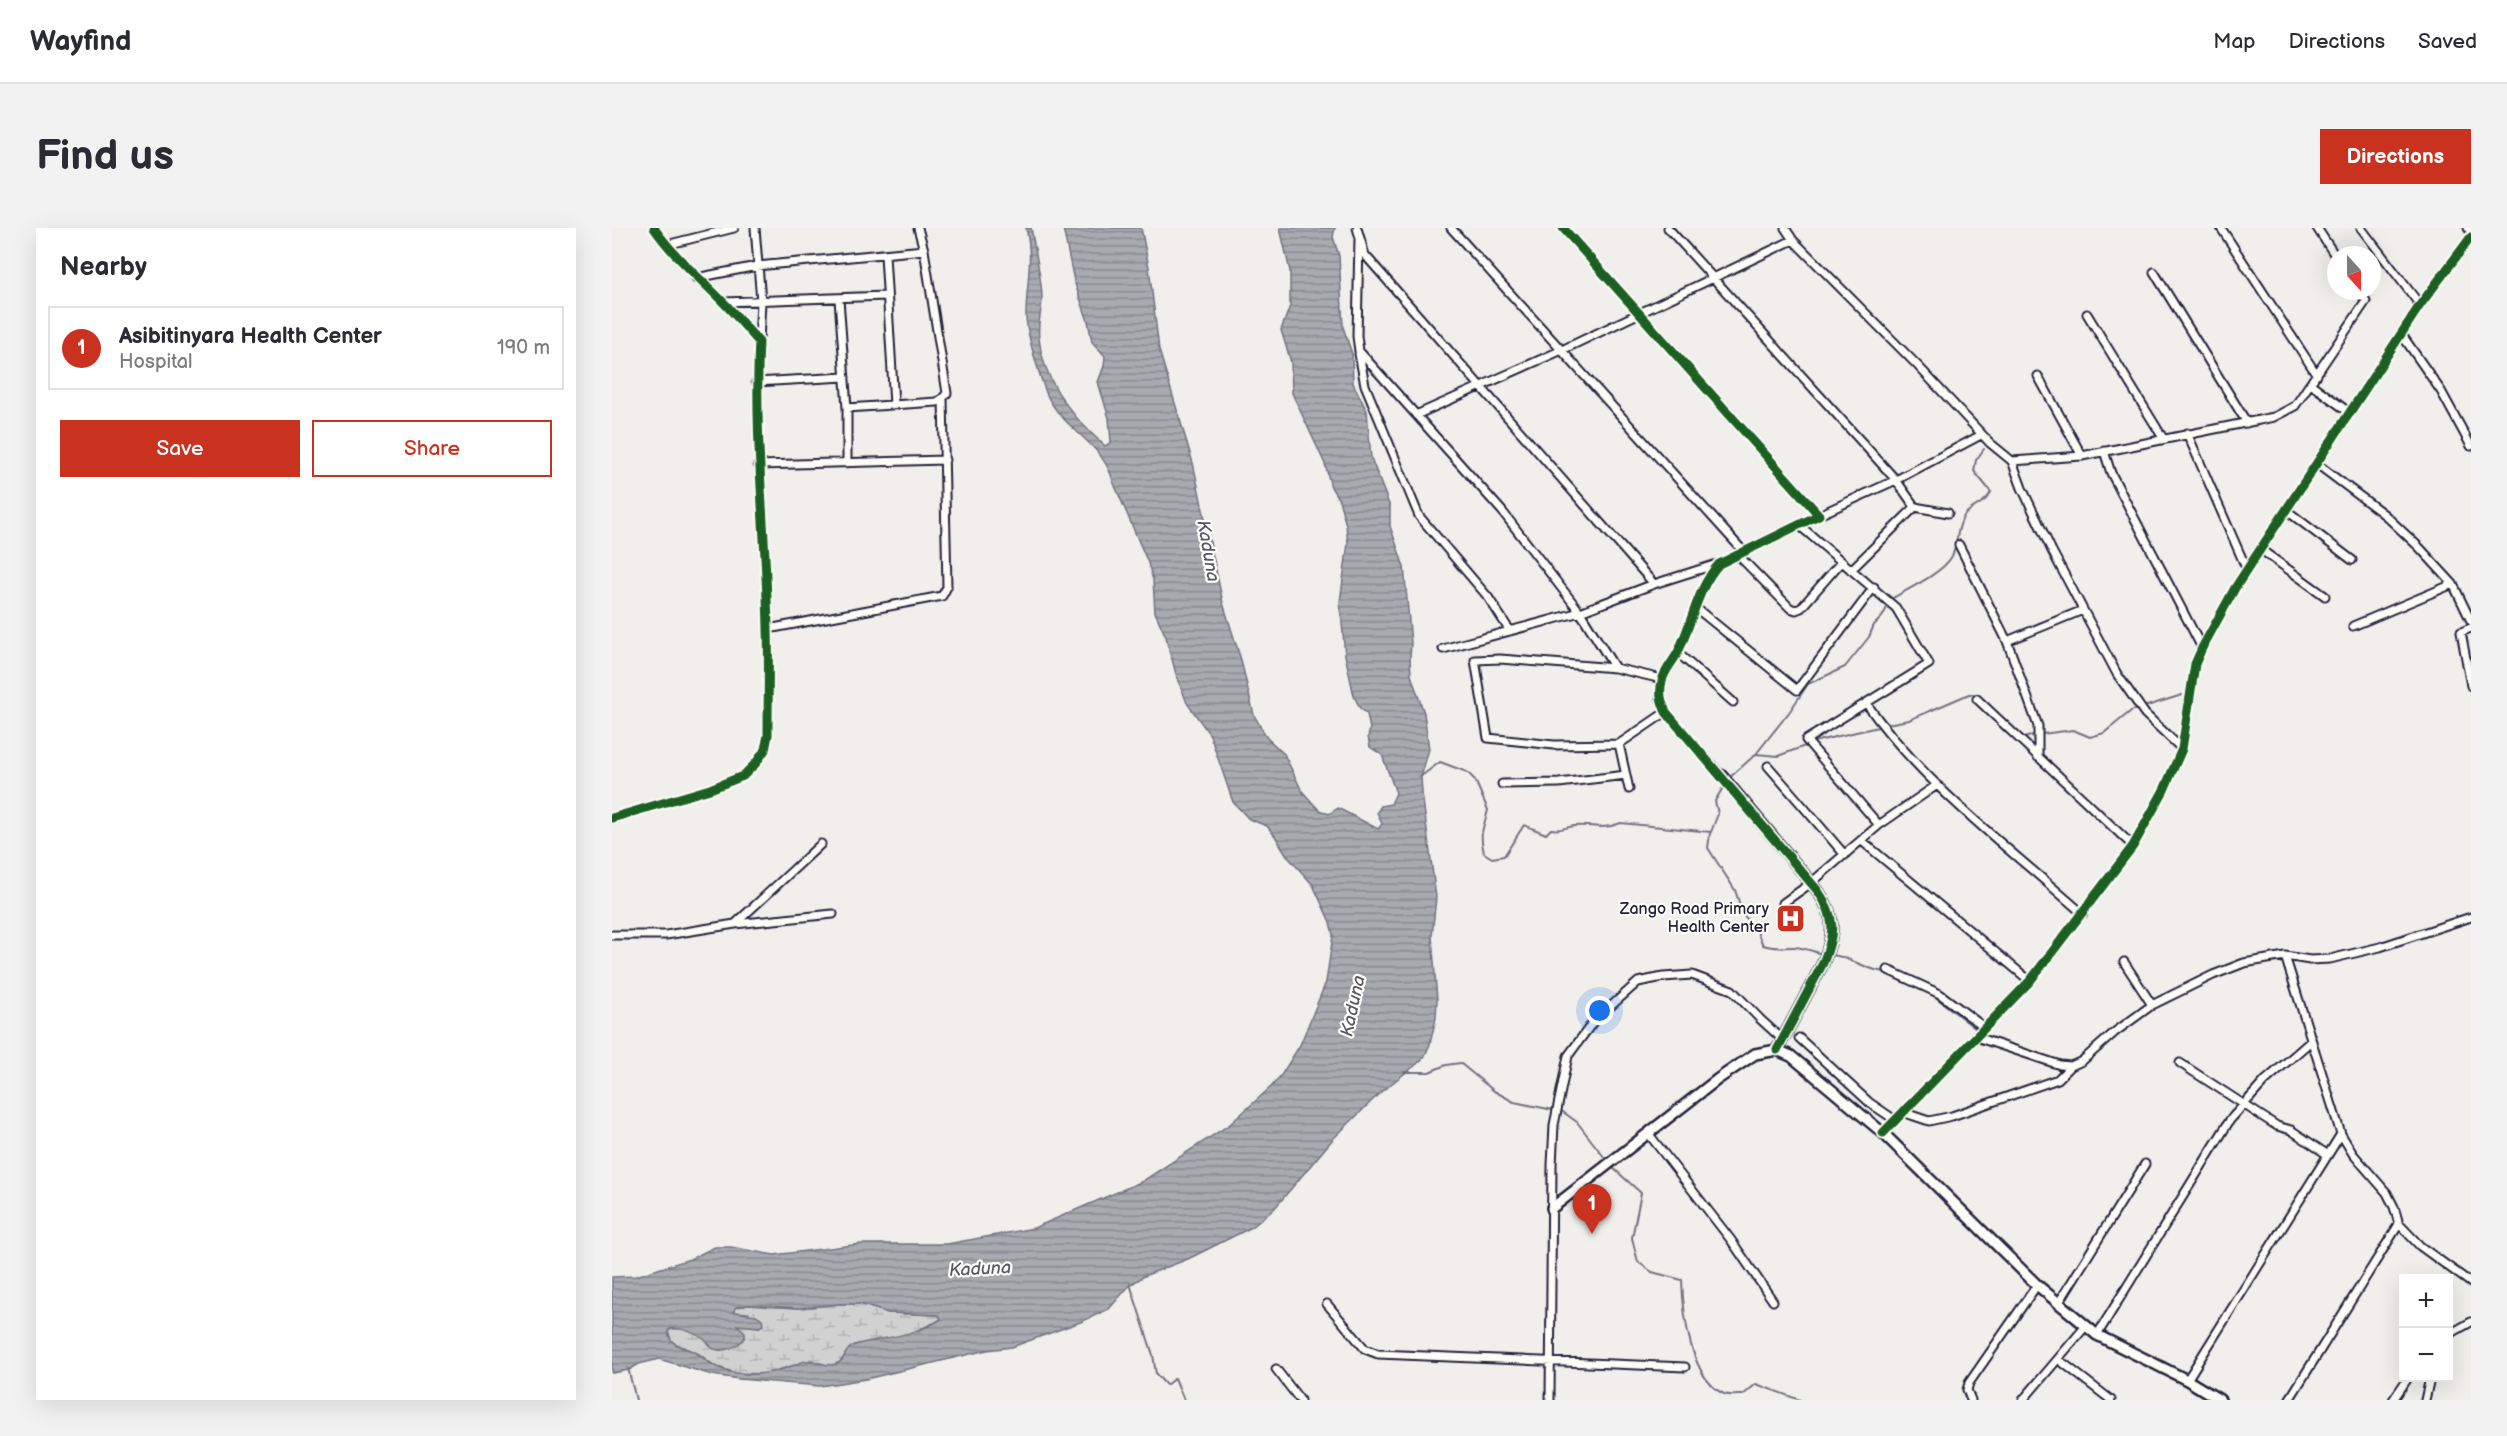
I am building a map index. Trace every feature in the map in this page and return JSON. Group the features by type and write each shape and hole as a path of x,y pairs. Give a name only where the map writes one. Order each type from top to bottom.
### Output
{"street":[{"path":"654,228 696,278 724,302 759,342"},
{"path":"666,245 734,228"},
{"path":"612,818 743,776 765,750 768,735 768,629 756,382 761,301 755,228"},
{"path":"847,408 937,402 947,393 924,250 918,228"},
{"path":"1358,228 1357,336 1365,385 1419,516 1488,597 1510,631"},
{"path":"1451,228 1790,608 1796,610 1801,608 1841,562"},
{"path":"1563,228 1819,515"},
{"path":"1668,228 1896,480 1915,507 1948,513"},
{"path":"1786,228 1793,240 1919,367 1981,435 2012,461 2022,488 2117,674 2137,704 2182,748"},
{"path":"2221,228 2317,375"},
{"path":"2317,228 2329,246"},
{"path":"2361,228 2420,305"},
{"path":"1883,1133 2031,981 2133,846 2164,790 2182,748 2195,664 2202,648 2260,549 2420,305 2471,235 2468,228"},
{"path":"1359,239 1365,255 1654,584"},
{"path":"1416,415 1562,350 1793,240"},
{"path":"696,278 757,266 924,250"},
{"path":"885,255 894,405"},
{"path":"2154,272 2247,423"},
{"path":"724,302 886,296"},
{"path":"839,298 847,408 847,463"},
{"path":"2012,461 2082,456 2274,417 2295,406 2365,300"},
{"path":"2088,314 2163,438"},
{"path":"2402,335 2441,391 2471,446"},
{"path":"1359,351 1502,511 1580,612 1615,668"},
{"path":"2038,376 2082,456"},
{"path":"756,382 845,377"},
{"path":"2311,384 2350,413"},
{"path":"768,629 945,594 947,587 943,398"},
{"path":"2187,433 2247,570"},
{"path":"1443,649 1580,612 1654,584 1719,564 1896,480 1981,435"},
{"path":"2104,451 2111,473 2202,648"},
{"path":"759,465 945,460"},
{"path":"2317,464 2385,515 2453,584 2471,621"},
{"path":"1851,570 1915,507"},
{"path":"2286,510 2352,560"},
{"path":"1799,525 1896,608 1929,664 1806,740 1879,825"},
{"path":"1959,545 2007,641 2038,726 2038,757"},
{"path":"2260,549 2325,596"},
{"path":"1719,564 1706,584 1678,653 1662,679 1660,698 1666,712 1811,883 1826,903 1833,921 1828,951 1823,963 1777,1050"},
{"path":"2353,626 2453,584"},
{"path":"1696,608 1797,690 1874,587"},
{"path":"2007,641 2083,610"},
{"path":"2471,628 2461,632 2471,686"},
{"path":"1678,653 1733,702"},
{"path":"1662,679 1615,668 1500,659 1475,660 1488,738 1554,745 1619,744 1666,712"},
{"path":"1977,699 2133,846"},
{"path":"1866,703 1886,731 1937,785 2083,914"},
{"path":"1619,744 1629,789"},
{"path":"1768,766 1845,855"},
{"path":"1502,783 1559,783 1626,775"},
{"path":"1783,903 1811,883 1879,825 1937,785"},
{"path":"1862,841 2031,981"},
{"path":"735,924 821,844"},
{"path":"612,935 666,935 735,924 833,914"},
{"path":"1902,1112 1929,1121 1952,1116 2058,1079 2071,1066 2082,1061 2152,1005 2212,975 2244,963 2285,956 2310,960 2330,959 2380,947 2471,917"},
{"path":"2285,956 2341,1134 2353,1154 2387,1193 2399,1224 2420,1246 2471,1283"},
{"path":"2124,962 2152,1005"},
{"path":"1888,970 1940,994 1985,1028"},
{"path":"1550,1400 1554,1125 1568,1056 1593,1022 1638,982 1663,977 1692,975 1732,990 1760,1020 1782,1039"},
{"path":"1976,1037 2060,1065 2071,1066"},
{"path":"1799,1038 1870,1104 1895,1120"},
{"path":"2097,1335 2224,1130 2243,1104 2311,1041"},
{"path":"1552,1208 1718,1079 1755,1054 1777,1050 1791,1056 1883,1133 2037,1285 2085,1327 2187,1380 2220,1400"},
{"path":"2180,1063 2277,1126 2291,1130 2328,1155"},
{"path":"1648,1133 1731,1240 1773,1301"},
{"path":"2187,1380 2341,1134"},
{"path":"2058,1304 2145,1164"},
{"path":"2289,1400 2399,1224"},
{"path":"1971,1400 1967,1390 1969,1383 2037,1285"},
{"path":"1327,1304 1365,1349 1378,1354 1685,1367"},
{"path":"2453,1332 2471,1322"},
{"path":"2023,1400 2085,1327"},
{"path":"2058,1359 2111,1400"},
{"path":"1276,1369 1300,1400"},
{"path":"2393,1400 2405,1382"},
{"path":"2425,1400 2429,1382"}],"green space":[{"path":"860,1304 888,1313 939,1315 941,1320 906,1335 855,1345 840,1362 834,1365 824,1365 811,1360 765,1374 736,1373 715,1366 699,1354 672,1342 668,1331 684,1329 695,1333 709,1343 738,1328 737,1324 759,1327 749,1313 733,1312 736,1307 748,1305 799,1308"}],"water":[{"name":"Kaduna","path":"1026,228 1031,228 1041,288 1039,338 1046,370 1071,411 1105,446 1111,442 1109,418 1098,382 1105,356 1092,342 1088,321 1074,281 1063,228 1141,228 1149,267 1159,350 1193,463 1223,603 1241,660 1254,715 1267,738 1284,754 1302,791 1319,810 1329,814 1338,808 1378,829 1382,824 1377,812 1381,806 1391,804 1396,793 1382,755 1370,747 1367,714 1360,708 1354,696 1345,655 1340,602 1348,543 1346,525 1339,500 1331,487 1325,464 1292,393 1291,362 1281,330 1290,306 1290,271 1280,228 1335,228 1333,237 1339,256 1343,327 1352,354 1353,383 1367,411 1371,458 1390,507 1390,526 1404,567 1411,643 1411,675 1424,713 1429,749 1421,777 1436,897 1432,936 1437,1000 1436,1018 1430,1044 1425,1056 1382,1091 1333,1139 1274,1209 1252,1227 1188,1259 1144,1276 1130,1285 1109,1309 1083,1321 1012,1347 987,1350 866,1379 820,1386 712,1375 659,1359 639,1364 629,1370 612,1373 612,1277 636,1276 690,1259 715,1247 731,1247 774,1255 861,1244 947,1244 1034,1228 1143,1181 1229,1125 1272,1086 1300,1045 1326,982 1333,935 1330,922 1313,885 1288,857 1267,826 1249,819 1233,802 1210,735 1187,703 1176,674 1166,637 1155,612 1153,580 1148,563 1108,467 1091,445 1062,417 1047,395 1028,333 1026,304 1030,261","holes":["860,1304 888,1313 939,1315 941,1319 911,1333 853,1346 836,1364 805,1361 774,1372 754,1374 735,1373 717,1367 674,1342 668,1331 670,1329 688,1331 701,1337 711,1347 725,1350 735,1346 745,1337 745,1332 737,1325 759,1327 763,1325 762,1319 756,1315 733,1312 736,1307 748,1305 799,1308"]}],"waterway":[{"path":"1891,599 1933,574 1952,556 1964,516 1985,500 1991,492 1974,471 1976,460 1984,449"},
{"path":"1728,779 1756,754 1808,684 1845,667 1869,637 1874,625 1882,617 1889,604"},
{"path":"1887,724 1909,720 1969,694 1978,694 2004,720"},
{"path":"2042,734 2073,730 2090,737 2104,733 2131,711 2182,695"},
{"path":"1813,742 1878,727"},
{"path":"2022,739 2036,734"},
{"path":"1756,754 1778,756 1805,746"},
{"path":"1420,777 1440,762 1467,772 1475,780 1488,810 1482,835 1484,853 1492,858 1504,856 1524,825 1546,834 1551,829 1558,830 1571,826 1607,827 1621,823 1711,832 1718,814 1715,801 1725,784"},
{"path":"1710,833 1708,848 1735,890 1743,914 1757,932 1763,945 1797,947 1823,954"},
{"path":"1829,955 1886,972"},
{"path":"1929,992 1976,1029"},
{"path":"1404,1072 1429,1072 1446,1065 1460,1063 1494,1091 1514,1102 1563,1112 1577,1122 1608,1162"},
{"path":"1612,1167 1641,1193 1632,1238 1638,1262 1652,1272 1682,1280 1684,1309 1691,1343 1696,1360 1712,1386 1726,1395 1743,1395 1756,1384 1800,1400"},
{"path":"1130,1284 1153,1355 1156,1374 1166,1385 1175,1378 1184,1400"},
{"path":"628,1368 636,1400"}],"cycle path":[{"path":"612,818 710,789 743,776 765,750 768,735 767,593 758,414 759,342 679,258 654,228"},
{"path":"1563,228 1819,515 1719,564 1705,584 1683,641 1663,677 1661,689 1666,712 1818,891 1831,918 1830,943 1823,963 1777,1050"},
{"path":"1883,1133 2030,981 2133,846 2164,790 2182,749 2195,664 2235,588 2420,305 2471,237"}],"place":[{"name":"Zango Road Primary Health Center","path":"1790,918"},
{"name":"Asibitinyara Health Center","path":"1592,1234"}]}
